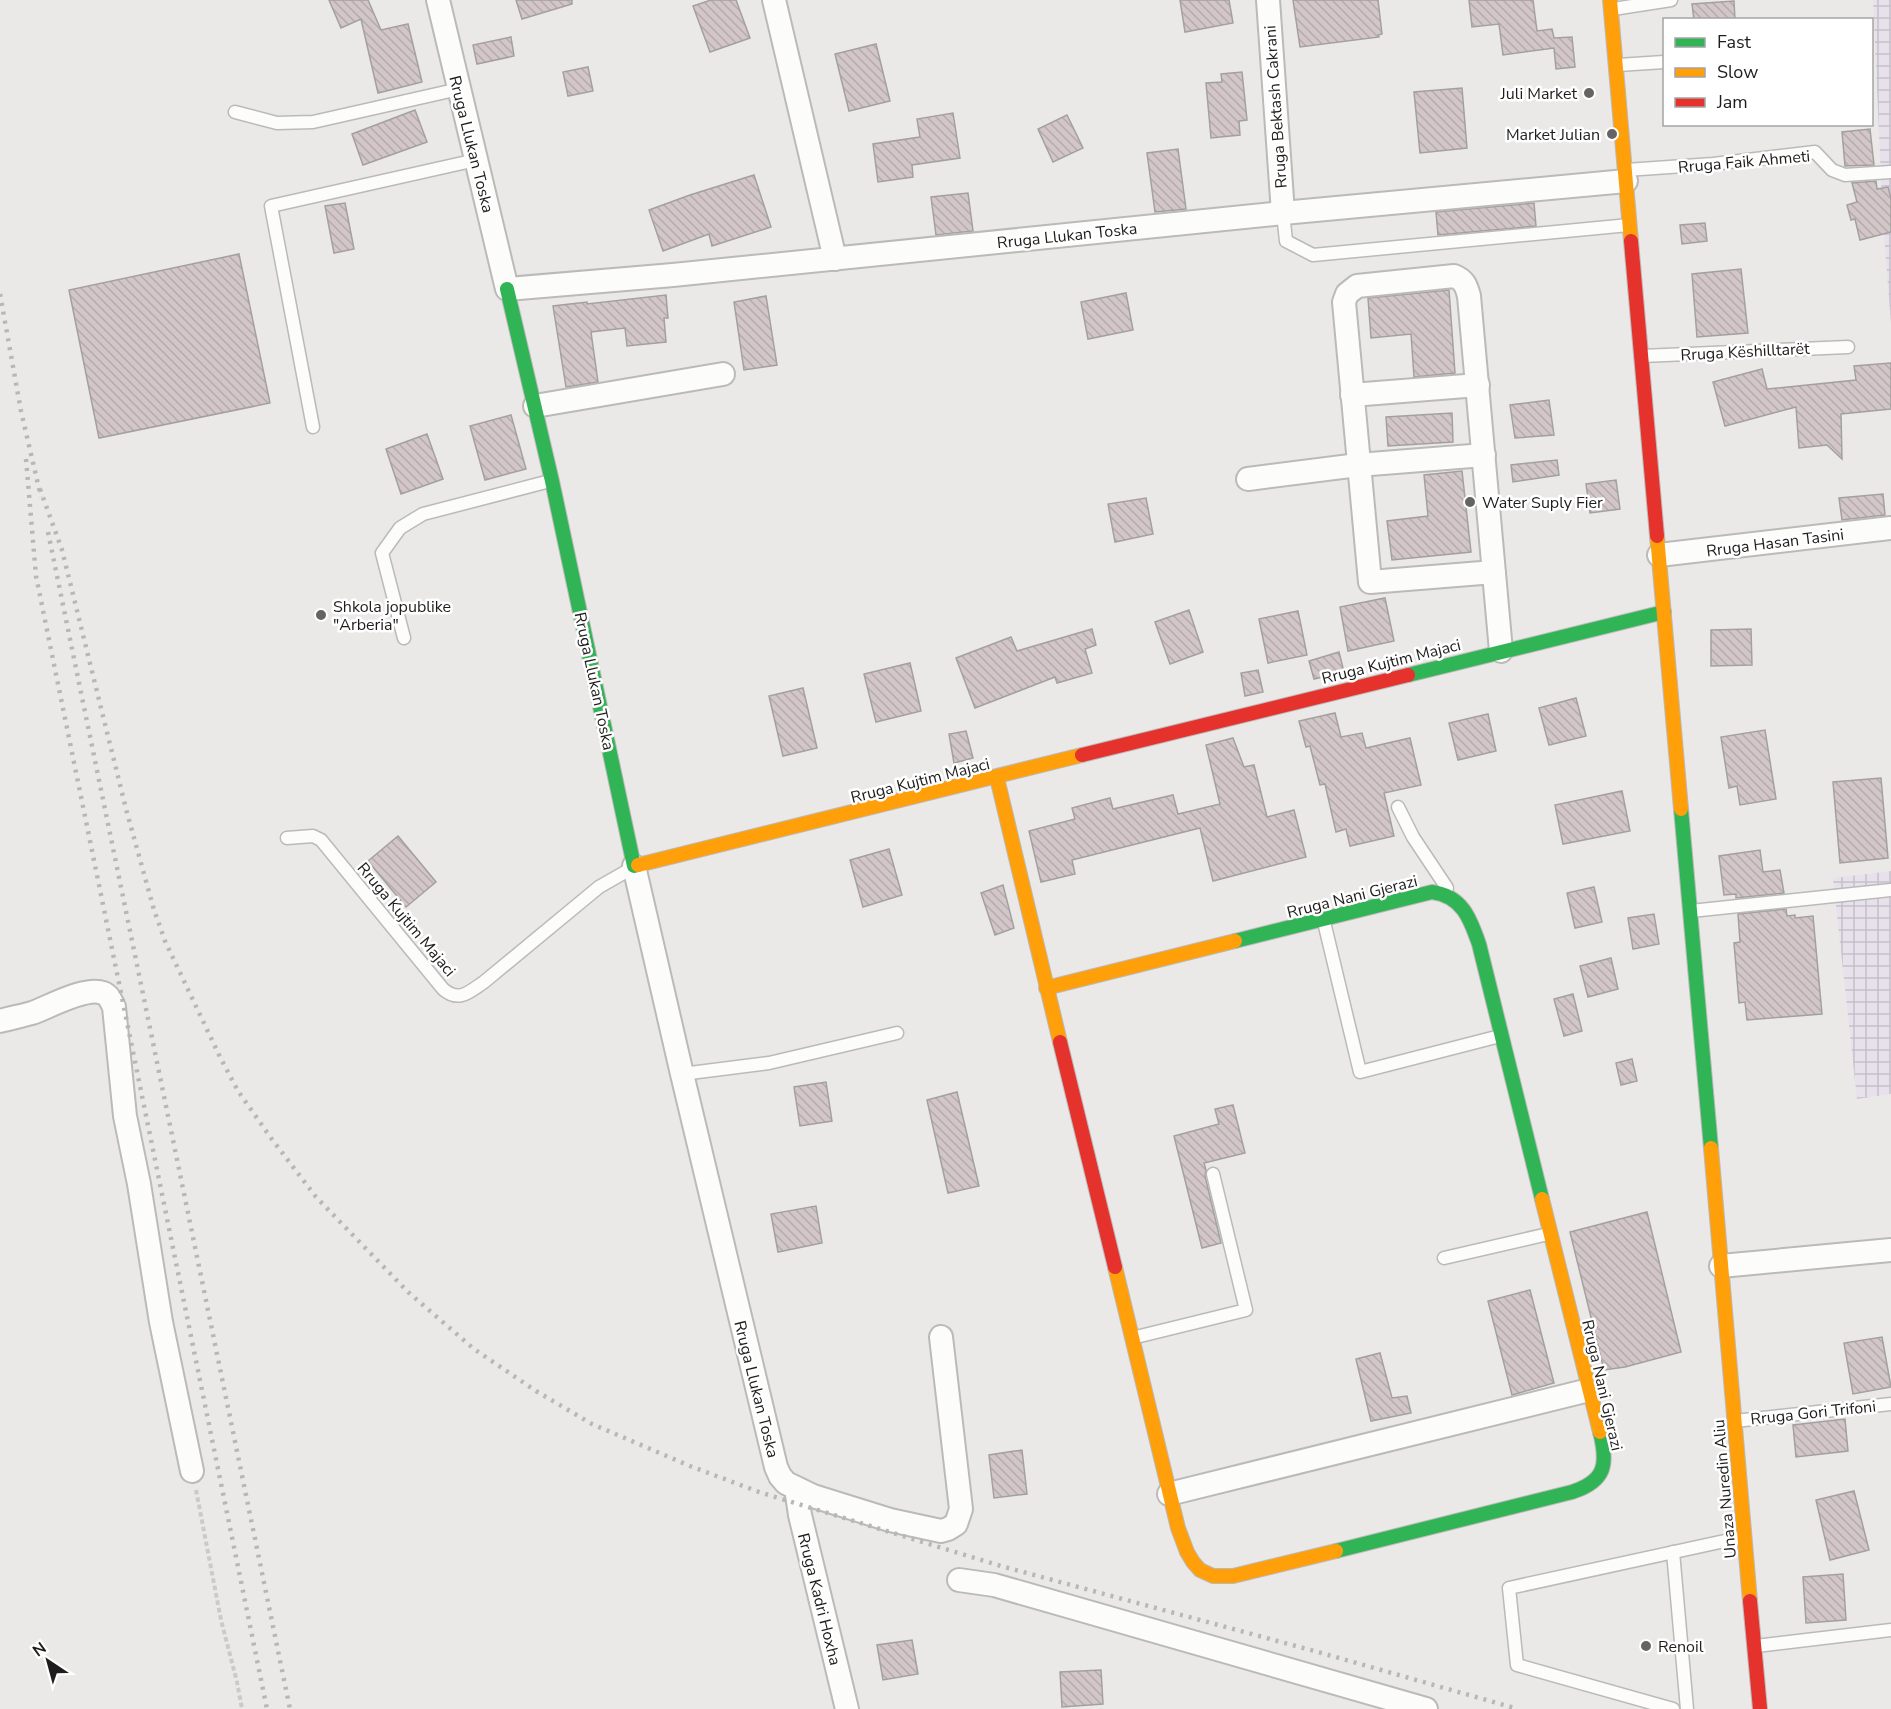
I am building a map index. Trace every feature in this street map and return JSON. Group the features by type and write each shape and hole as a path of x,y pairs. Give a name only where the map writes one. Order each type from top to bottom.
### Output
{"street":[{"name":"Rruga Llukan Toska","path":"438,0 535,406 634,866 682,1074 776,1467 786,1483 813,1496 881,1517 940,1531 956,1524 961,1509 941,1337"},
{"path":"774,0 836,259"},
{"name":"Rruga Bektash Cakrani","path":"1268,0 1283,213"},
{"name":"Unaza Nuredin Aliu","path":"1610,5 1760,1709"},
{"name":"Rruga Llukan Toska","path":"507,289 836,259 1625,176"},
{"path":"1494,572 1370,582 1344,302 1347,294 1357,286 1454,276 1462,279 1466,285 1478,385 1502,651"},
{"path":"535,406 723,374"},
{"path":"1352,395 1478,385"},
{"path":"1248,479 1358,465 1484,455"},
{"name":"Rruga Hasan Tasini","path":"1659,555 1891,528"},
{"name":"Rruga Kujtim Majaci","path":"634,866 1664,612"},
{"name":"Rruga Nani Gjerazi","path":"997,778 1046,988 1169,1494 1183,1543 1191,1561 1199,1570 1208,1574 1233,1576 1589,1487 1596,1482 1602,1472 1604,1450 1476,934 1468,917 1454,898 1442,892 1432,892 1046,988"},
{"path":"0,1021 32,1013 77,995 93,992 101,992 109,996 114,1007 125,1116 139,1184 161,1322 192,1471"},
{"path":"1721,1266 1891,1250"},
{"path":"1169,1494 1589,1390"},
{"name":"Rruga Kadri Hoxha","path":"796,1488 800,1515 847,1709"},
{"path":"960,1581 994,1585 1426,1709"}],"lane":[{"path":"1610,5 1671,0"},
{"path":"1616,65 1663,62"},
{"path":"235,112 277,123 313,122 459,89"},
{"name":"Rruga Faik Ahmeti","path":"1625,176 1815,152 1832,170 1845,175 1891,172"},
{"path":"313,428 271,206 476,160"},
{"path":"1283,213 1286,241 1313,255 1630,225"},
{"name":"Rruga Këshilltarët","path":"1641,356 1848,346"},
{"path":"404,639 382,554 400,528 423,514 552,481"},
{"path":"1398,807 1413,837 1454,898"},
{"name":"Rruga Kujtim Majaci","path":"287,838 313,836 321,840 443,989 450,995 460,996 484,982 598,887 634,866"},
{"path":"1690,911 1891,890"},
{"path":"1324,920 1360,1072 1500,1036"},
{"path":"682,1074 769,1063 897,1033"},
{"path":"1131,1338 1245,1310 1213,1174"},
{"path":"1444,1258 1549,1234"},
{"name":"Rruga Gori Trifoni","path":"1734,1421 1891,1404"},
{"path":"1672,1709 1517,1665 1509,1588 1745,1536"},
{"path":"1673,1552 1687,1709"},
{"path":"1754,1646 1891,1630"}],"path":[{"path":"192,1471 221,1620 242,1709"}],"shaded area":[{"path":"1873,0 1891,0 1891,324 1883,222"},
{"path":"1891,871 1891,1094 1857,1099 1833,878"}],"building":[{"path":"329,0 368,0 381,30 408,24 422,82 378,93 361,19 341,28"},
{"path":"516,0 572,0 572,4 522,19"},
{"path":"711,0 736,0 750,38 710,52 693,6"},
{"path":"1180,0 1229,0 1233,23 1185,32"},
{"path":"1293,0 1378,0 1382,34 1378,35 1379,37 1300,47"},
{"path":"1469,0 1533,0 1537,31 1552,29 1554,38 1572,37 1575,67 1556,69 1554,48 1503,55 1499,24 1472,27"},
{"path":"1734,1 1735,18 1694,18 1692,4"},
{"path":"511,37 514,56 477,64 473,45"},
{"path":"876,44 890,101 849,111 835,54"},
{"path":"588,67 593,91 568,96 563,72"},
{"path":"1242,72 1247,120 1239,121 1240,135 1211,138 1206,83 1222,82 1221,74"},
{"path":"1462,88 1467,148 1420,153 1414,92"},
{"path":"415,110 427,142 363,165 352,134"},
{"path":"953,113 960,158 912,165 913,177 878,182 873,144 920,137 917,119"},
{"path":"1067,115 1083,148 1053,162 1038,129"},
{"path":"1870,129 1874,165 1845,166 1842,132"},
{"path":"1178,149 1186,209 1155,212 1147,153"},
{"path":"754,175 771,227 712,246 709,234 663,251 649,210"},
{"path":"1876,181 1877,189 1888,187 1891,198 1891,232 1860,240 1855,219 1851,220 1847,205 1857,202 1852,183"},
{"path":"968,193 973,231 936,235 931,197"},
{"path":"345,203 354,249 334,253 325,206"},
{"path":"1534,203 1536,226 1438,235 1436,212"},
{"path":"1705,223 1707,241 1682,244 1680,225"},
{"path":"239,254 270,403 99,438 69,290"},
{"path":"1741,269 1748,333 1697,337 1692,274"},
{"path":"1449,290 1455,373 1414,377 1411,334 1371,338 1368,298"},
{"path":"1126,293 1133,330 1088,339 1081,302"},
{"path":"666,295 668,318 664,318 666,342 627,346 625,328 591,332 598,382 566,387 553,306"},
{"path":"766,296 777,365 744,370 734,302"},
{"path":"1891,363 1891,409 1841,414 1842,459 1827,445 1799,448 1796,407 1725,426 1713,382 1762,369 1767,389 1856,380 1854,366"},
{"path":"1549,400 1554,435 1515,438 1510,405"},
{"path":"1452,413 1453,442 1388,446 1386,417"},
{"path":"511,415 526,469 485,480 470,426"},
{"path":"427,434 443,479 401,494 386,449"},
{"path":"1557,460 1559,475 1513,482 1511,465"},
{"path":"1462,471 1471,552 1392,560 1387,521 1428,516 1424,475"},
{"path":"1616,480 1620,509 1590,513 1586,484"},
{"path":"1883,494 1885,515 1842,520 1839,498"},
{"path":"1146,498 1153,534 1115,542 1108,504"},
{"path":"1385,598 1394,641 1348,651 1340,607"},
{"path":"1189,610 1203,652 1170,664 1155,622"},
{"path":"1298,611 1307,655 1268,663 1259,619"},
{"path":"1092,629 1096,645 1085,649 1092,673 1057,683 1055,677 975,708 956,658 1011,637 1017,651"},
{"path":"1751,629 1752,665 1711,666 1711,630"},
{"path":"1339,652 1344,672 1314,679 1309,661"},
{"path":"910,663 921,711 876,722 864,674"},
{"path":"1258,670 1263,692 1245,696 1241,673"},
{"path":"803,688 817,748 783,756 769,696"},
{"path":"1576,698 1586,736 1549,745 1539,708"},
{"path":"1335,713 1341,737 1362,733 1366,748 1410,738 1421,785 1384,793 1394,836 1350,846 1346,829 1336,832 1325,784 1320,785 1310,746 1306,747 1299,721"},
{"path":"1488,714 1496,751 1458,760 1449,723"},
{"path":"1765,730 1776,799 1740,805 1737,786 1729,788 1721,737"},
{"path":"966,731 973,758 954,763 949,734"},
{"path":"1233,738 1244,767 1254,765 1267,817 1294,810 1306,857 1213,881 1200,828 1072,860 1075,874 1041,882 1029,831 1075,819 1072,808 1110,798 1113,809 1173,795 1178,814 1220,804 1206,745"},
{"path":"1881,778 1888,858 1840,863 1833,782"},
{"path":"1622,791 1630,831 1563,844 1555,805"},
{"path":"398,836 436,882 406,907 368,861"},
{"path":"889,849 902,895 863,907 850,860"},
{"path":"1760,850 1763,872 1780,870 1784,893 1736,898 1736,894 1724,895 1719,856"},
{"path":"1003,885 1014,928 995,935 981,893"},
{"path":"1594,887 1602,922 1575,928 1567,893"},
{"path":"1786,909 1787,916 1795,915 1795,918 1813,916 1822,1014 1747,1020 1745,1002 1739,1003 1734,943 1740,942 1738,914"},
{"path":"1654,914 1659,944 1633,949 1628,918"},
{"path":"1611,958 1618,989 1588,997 1580,966"},
{"path":"1573,994 1582,1031 1564,1036 1554,999"},
{"path":"1632,1059 1637,1081 1621,1085 1616,1063"},
{"path":"826,1082 832,1121 800,1126 794,1087"},
{"path":"957,1092 979,1186 948,1193 927,1100"},
{"path":"1233,1105 1245,1153 1204,1163 1221,1243 1202,1248 1174,1136 1219,1124 1215,1109"},
{"path":"816,1206 822,1243 778,1252 771,1214"},
{"path":"1647,1212 1681,1352 1625,1367 1604,1370 1570,1232"},
{"path":"1530,1290 1554,1383 1512,1395 1488,1301"},
{"path":"1882,1337 1891,1387 1853,1394 1844,1343"},
{"path":"1380,1353 1392,1398 1407,1396 1411,1413 1371,1421 1356,1359"},
{"path":"1845,1419 1848,1451 1796,1457 1793,1425"},
{"path":"1022,1450 1027,1494 994,1498 989,1455"},
{"path":"1854,1491 1869,1550 1830,1560 1816,1500"},
{"path":"1843,1574 1846,1620 1806,1623 1803,1577"},
{"path":"912,1640 918,1674 883,1680 877,1645"},
{"path":"1101,1670 1103,1704 1062,1707 1060,1672"}],"railway":[{"path":"0,294 21,411 41,497"},
{"path":"26,459 36,576 267,1709"},
{"path":"40,489 62,550 126,809 154,910 165,941 220,1057 238,1091 316,1197 408,1292 474,1349 536,1391 592,1424 690,1466 759,1492 1001,1566 1518,1709"},
{"path":"48,532 290,1709"}],"traffic: fast":[{"path":"507,289 552,481 634,866 638,865"},
{"path":"1408,675 1664,612"},
{"path":"1681,809 1711,1148"},
{"path":"1235,941 1432,892 1442,894 1458,903 1468,917 1479,944 1542,1199"},
{"path":"1336,1551 1583,1488 1598,1477 1602,1470 1604,1453 1600,1432"}],"traffic: slow":[{"path":"1610,0 1631,241"},
{"path":"1657,536 1681,809"},
{"path":"638,865 1082,755"},
{"path":"997,778 1060,1042"},
{"path":"1046,988 1235,941"},
{"path":"1711,1148 1750,1601"},
{"path":"1542,1199 1600,1432"},
{"path":"1115,1267 1178,1528 1193,1562 1200,1570 1213,1576 1233,1576 1336,1551"}],"traffic: jam":[{"path":"1631,241 1657,536"},
{"path":"1082,755 1408,675"},
{"path":"1060,1042 1115,1267"},
{"path":"1750,1601 1760,1709"}],"place":[{"name":"Juli Market","path":"1589,93"},
{"name":"Market Julian","path":"1612,134"},
{"name":"Water Suply Fier","path":"1470,502"},
{"name":"Shkola jopublike \"Arberia\"","path":"321,615"},
{"name":"Renoil","path":"1646,1646"}]}
